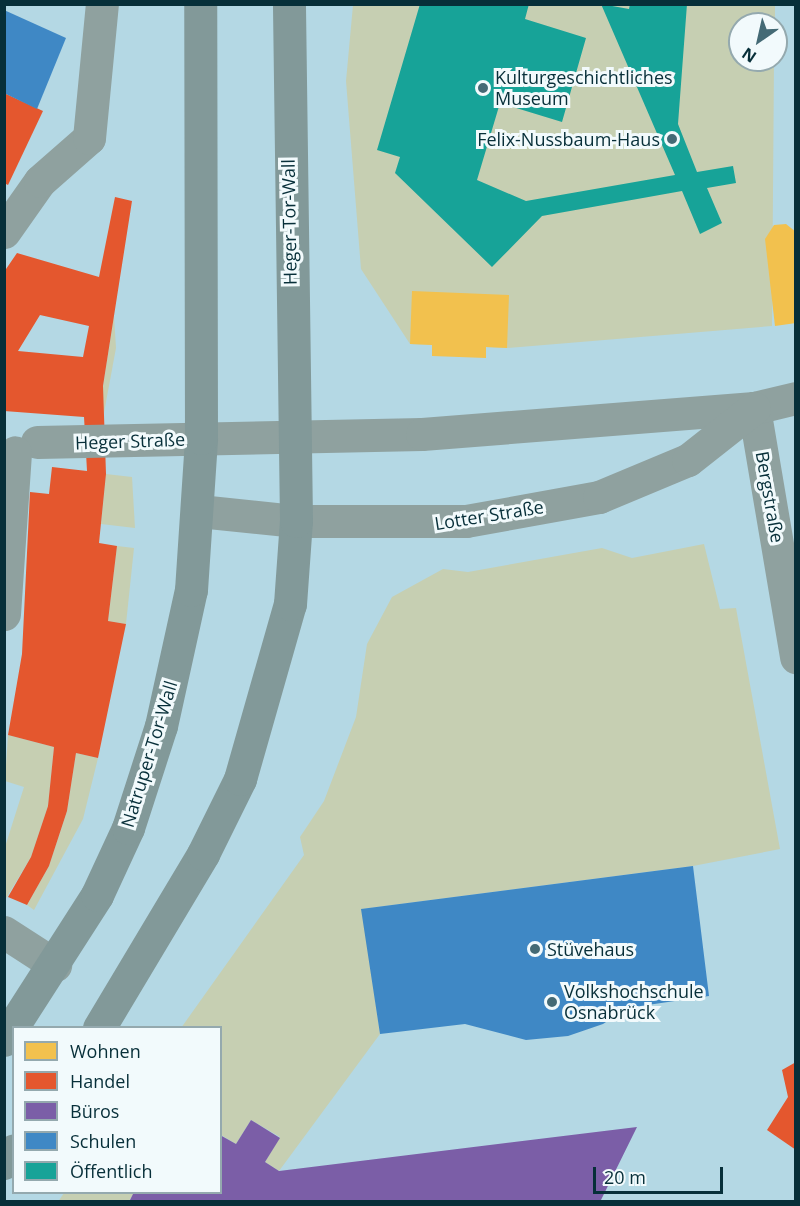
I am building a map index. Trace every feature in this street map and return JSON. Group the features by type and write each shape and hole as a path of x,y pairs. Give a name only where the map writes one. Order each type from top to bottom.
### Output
{"main road":[{"path":"200,4 201,438"},
{"name":"Heger-Tor-Wall","path":"289,4 293,439"},
{"name":"Natruper-Tor-Wall","path":"14,1026 55,965 97,895 128,828 161,726 191,590 199,510 201,438"},
{"path":"100,1026 203,854 240,779 290,604 296,521 293,439"}],"street":[{"path":"4,232 40,181 89,138 102,4"},
{"name":"Lotter Straße","path":"201,438 293,439 754,408 795,398"},
{"name":"Lotter Straße","path":"199,510 296,521 430,524 598,496 688,460 754,408"},
{"name":"Bergstraße","path":"754,408 795,657"},
{"name":"Heger Straße","path":"29,444 201,438"},
{"path":"4,614 29,444"},
{"path":"4,933 55,965"}],"green space":[{"path":"353,5 775,5 775,12 728,12 728,72 774,72 772,326 507,348 410,344 361,269 346,81"},
{"path":"114,316 116,348 103,418 103,386"},
{"path":"106,474 132,477 135,528 101,524"},
{"path":"704,544 720,609 736,608 780,849 693,866 362,909 380,1034 279,1171 265,1162 280,1137 251,1120 236,1144 222,1136 222,1026 182,1026 304,855 300,837 324,801 356,717 367,644 392,597 443,569 468,572 602,548 632,558"},
{"path":"117,546 134,548 126,624 108,621"},
{"path":"8,735 54,747 48,806 31,857 5,900 5,847 24,787 5,781"},
{"path":"76,753 98,758 83,819 34,910 27,905 49,866 67,811"},
{"path":"63,1194 133,1194 129,1201 58,1202"}],"building: Wohnen":[{"path":"786,224 796,232 796,323 775,326 765,239 774,225"},
{"path":"412,291 509,295 507,348 486,347 486,358 432,356 432,345 410,344"}],"building: Handel":[{"path":"4,93 43,111 8,185 4,183"},
{"path":"115,197 132,201 103,386 106,474 99,543 117,546 108,621 126,624 98,758 76,753 67,811 49,866 27,905 8,897 31,857 48,806 54,747 8,735 22,654 30,492 49,494 52,467 87,471 84,417 4,411 4,272 17,253 99,277","holes":["40,315 89,326 83,357 18,351"]},
{"path":"796,1062 796,1150 767,1130 788,1097 782,1070"}],"building: Büros":[{"path":"251,1120 280,1138 265,1162 279,1171 637,1127 600,1202 129,1202 133,1194 222,1194 222,1136 236,1144"}],"building: Schulen":[{"path":"4,10 66,38 37,109 4,93"},
{"name":"Stüvehaus","path":"693,866 709,996 627,1008 603,1024 568,1036 526,1040 465,1024 380,1034 361,909"}],"building: Öffentlich":[{"path":"420,4 529,4 525,19 586,38 562,122 500,103 477,180 526,201 675,175 601,4 629,9 630,4 687,4 678,124 697,172 733,166 736,183 707,188 722,223 700,234 682,191 542,216 492,267 395,173 400,157 377,150"}],"place":[{"name":"Kulturgeschichtliches Museum","path":"483,88"},
{"name":"Felix-Nussbaum-Haus","path":"672,139"},
{"name":"Stüvehaus","path":"535,949"},
{"name":"Volkshochschule Osnabrück","path":"552,1002"}]}
